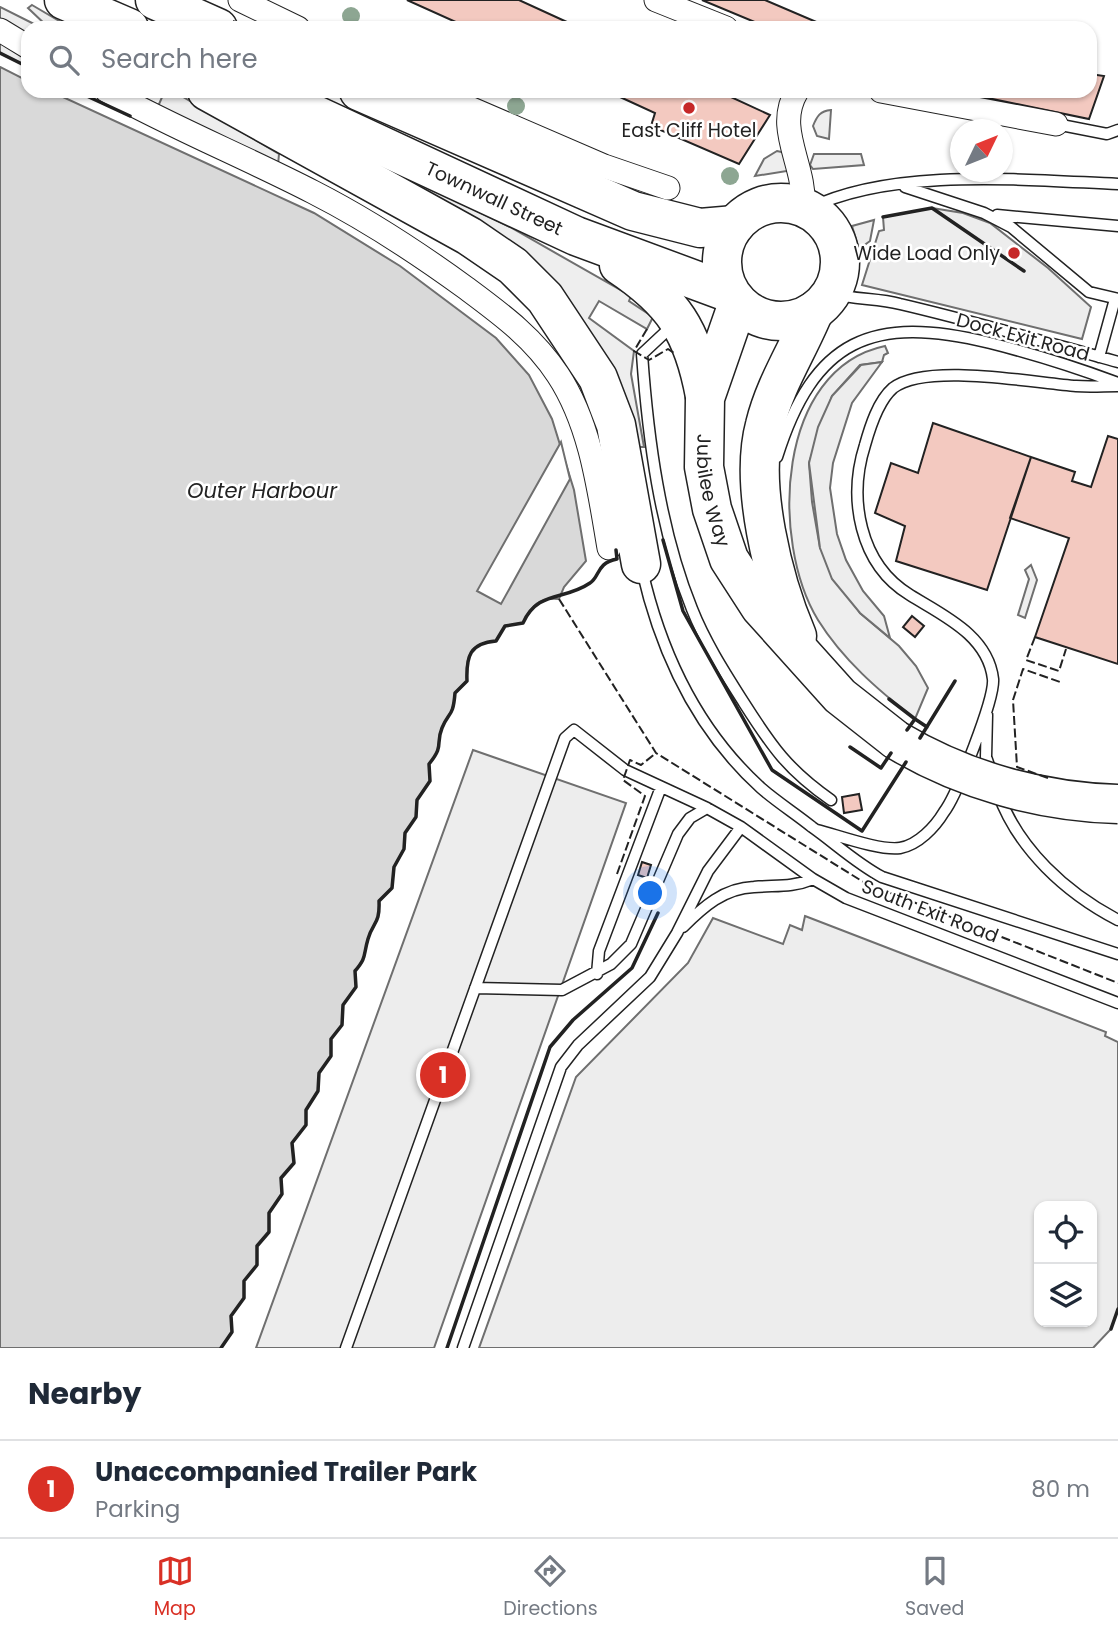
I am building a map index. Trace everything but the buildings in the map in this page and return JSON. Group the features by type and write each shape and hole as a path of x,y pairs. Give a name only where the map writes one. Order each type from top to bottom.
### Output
{"highway":[{"path":"54,0 82,21"},
{"path":"64,0 113,21"},
{"path":"155,0 202,21"},
{"path":"220,98 469,236 513,266 545,298 598,378 616,425 625,556"},
{"name":"Townwall Street","path":"279,98 576,236 734,298"},
{"path":"380,98 488,133 599,180 668,222 701,228 735,225"},
{"path":"776,203 805,208 828,228 836,243 840,260 838,278 822,302 783,321 767,319 734,298 722,258 727,237 735,225 761,207 776,203"},
{"path":"576,236 648,284 679,320 698,357 705,398"},
{"name":"Jubilee Way","path":"734,298 705,398 704,467 712,509 729,559 760,607 840,695 896,740 931,761 987,781 1085,803 1118,804"},
{"name":"Jubilee Way","path":"805,654 778,582 758,458 765,424 780,380 822,302"}],"street":[{"path":"240,0 284,21"},
{"path":"656,0 708,21"},
{"path":"0,30 21,43"},
{"path":"120,98 165,123 314,192 367,222 438,268 534,341 560,377 580,423 625,556"},
{"path":"440,98 488,133"},
{"path":"793,98 788,106 788,120 804,186 805,208"},
{"path":"918,98 1056,124"},
{"path":"599,180 668,188"}],"lane":[{"path":"1056,124 1107,134 1118,130"},
{"path":"805,208 825,200 899,185 975,179 1118,184"},
{"path":"899,185 984,213 1017,219 1118,226"},
{"path":"984,213 1011,227 1089,292 1117,299 1099,357"},
{"name":"Dock Exit Road","path":"822,302 852,299 892,302 1118,362"},
{"path":"679,320 642,354 645,397 671,540 692,610 728,678 775,751 801,779 831,800"},
{"name":"Dock Exit Road","path":"764,500 785,432 800,398 821,369 837,355 883,334 900,331 955,335 1049,358 1118,384"},
{"path":"641,339 652,345"},
{"path":"1118,384 1075,386 1008,377 926,377 900,383 891,390 870,427 862,453 857,514 871,553 885,575 908,594 937,609 971,637 988,665 993,680 988,705 986,757 1002,804 1017,832 1037,860 1071,889 1118,920"},
{"path":"625,556 651,609 683,691 714,738 761,788 858,864 882,877 1118,954"},
{"path":"817,830 900,848 924,836 951,803 988,705"},
{"name":"South Exit Road","path":"475,988 565,738 574,730 625,770 741,827 813,879 857,903 1118,1003"},
{"path":"597,974 598,951 661,787"},
{"path":"346,1348 475,988 562,990 597,974 631,944 678,834 690,818 707,808"},
{"path":"463,1348 561,1067 578,1045 650,977 677,933 708,871 741,827"},
{"path":"677,933 711,901 740,888 782,888 813,879"}],"shaded area":[{"path":"32,5 59,21 42,21 28,8"},
{"path":"0,7 28,21 21,21 21,64 0,53"},
{"path":"162,98 185,98 279,154 278,165 156,111"},
{"path":"831,110 829,139 817,136 813,126 816,119"},
{"path":"777,151 786,153 793,170 755,176 764,159"},
{"path":"814,154 861,154 864,165 813,169 810,165"},
{"path":"371,159 510,227 631,296 629,301 653,317 647,329 599,301 589,318 634,351 631,374 644,447 639,447 620,390"},
{"path":"932,208 963,213 990,223 1048,268 1091,307 1082,339 862,285 879,231 884,230 883,217"},
{"path":"874,220 870,241 859,249 852,226"},
{"path":"885,346 888,353 884,355 882,362 860,365 832,396 809,463 812,502 820,548 860,613 899,646 916,666 928,688 915,719 862,674 838,648 818,620 803,586 793,547 789,505 793,462 803,422 822,387 849,361"},
{"path":"882,362 852,403 833,463 830,488 837,534 846,560 863,591 884,616 890,638 860,613 832,579 820,548 809,463 818,427 832,396 861,365"},
{"path":"1031,565 1037,580 1025,618 1018,615 1029,579 1025,570"},
{"path":"473,750 626,803 434,1348 256,1348"},
{"path":"805,916 1106,1032 1105,1036 1118,1042 1118,1309 1111,1329 1093,1348 479,1348 576,1077 688,963 713,918 783,944 790,925 802,930"}],"water":[{"name":"Outer Harbour","path":"0,67 21,78 21,98 65,98 314,213 400,266 496,338 529,375 552,419 574,490 586,561 564,587 559,599 536,604 523,623 505,626 496,641 475,648 468,658 467,681 455,693 452,710 442,728 438,748 429,764 430,781 417,800 416,817 405,833 404,849 394,867 392,888 379,901 377,919 363,959 355,971 356,987 343,1005 342,1025 331,1039 331,1056 319,1073 318,1091 306,1110 306,1125 292,1143 294,1163 281,1178 282,1194 269,1213 269,1232 257,1246 257,1265 244,1281 244,1298 231,1316 232,1332 221,1348 0,1348"}],"pier":[{"path":"561,442 570,479 501,604 477,591"}],"fence":[{"path":"647,329 634,351 649,360 668,349 674,353"},
{"path":"559,599 656,753 865,883 1118,983"},
{"path":"1035,637 1026,660 1059,671 1066,649"},
{"path":"1048,778 1017,767 1013,700 1023,669 1063,683"},
{"path":"617,874 645,796 623,780 630,760 641,765 656,753"}],"wall":[{"path":"0,53 21,64"},
{"path":"91,98 130,116"},
{"path":"883,217 932,208 1024,271"},
{"path":"663,540 683,611 772,770 862,831 906,762"},
{"path":"221,1348 232,1332 231,1316 244,1298 244,1281 257,1265 257,1246 269,1232 269,1213 282,1194 281,1178 294,1163 292,1143 306,1125 306,1110 318,1091 319,1073 331,1056 331,1039 342,1025 343,1005 356,987 355,971 363,959 377,919 379,901 392,888 394,867 404,849 405,833 416,817 417,800 430,781 429,764 438,748 442,728 452,711 455,693 467,681 467,664 471,652 480,645 496,641 505,626 523,623 536,605 590,583 605,564 617,559 616,550"},
{"path":"920,738 955,681"},
{"path":"889,699 915,719 907,730"},
{"path":"915,719 927,727"},
{"path":"850,747 881,768 891,753"},
{"path":"447,1348 550,1047 573,1020 632,968 658,913"},
{"path":"1111,1329 1118,1309"}],"place":[{"name":"East Cliff Hotel","path":"689,108"},
{"name":"Wide Load Only","path":"1014,253"},
{"name":"Unaccompanied Trailer Park","path":"443,1075"}]}
